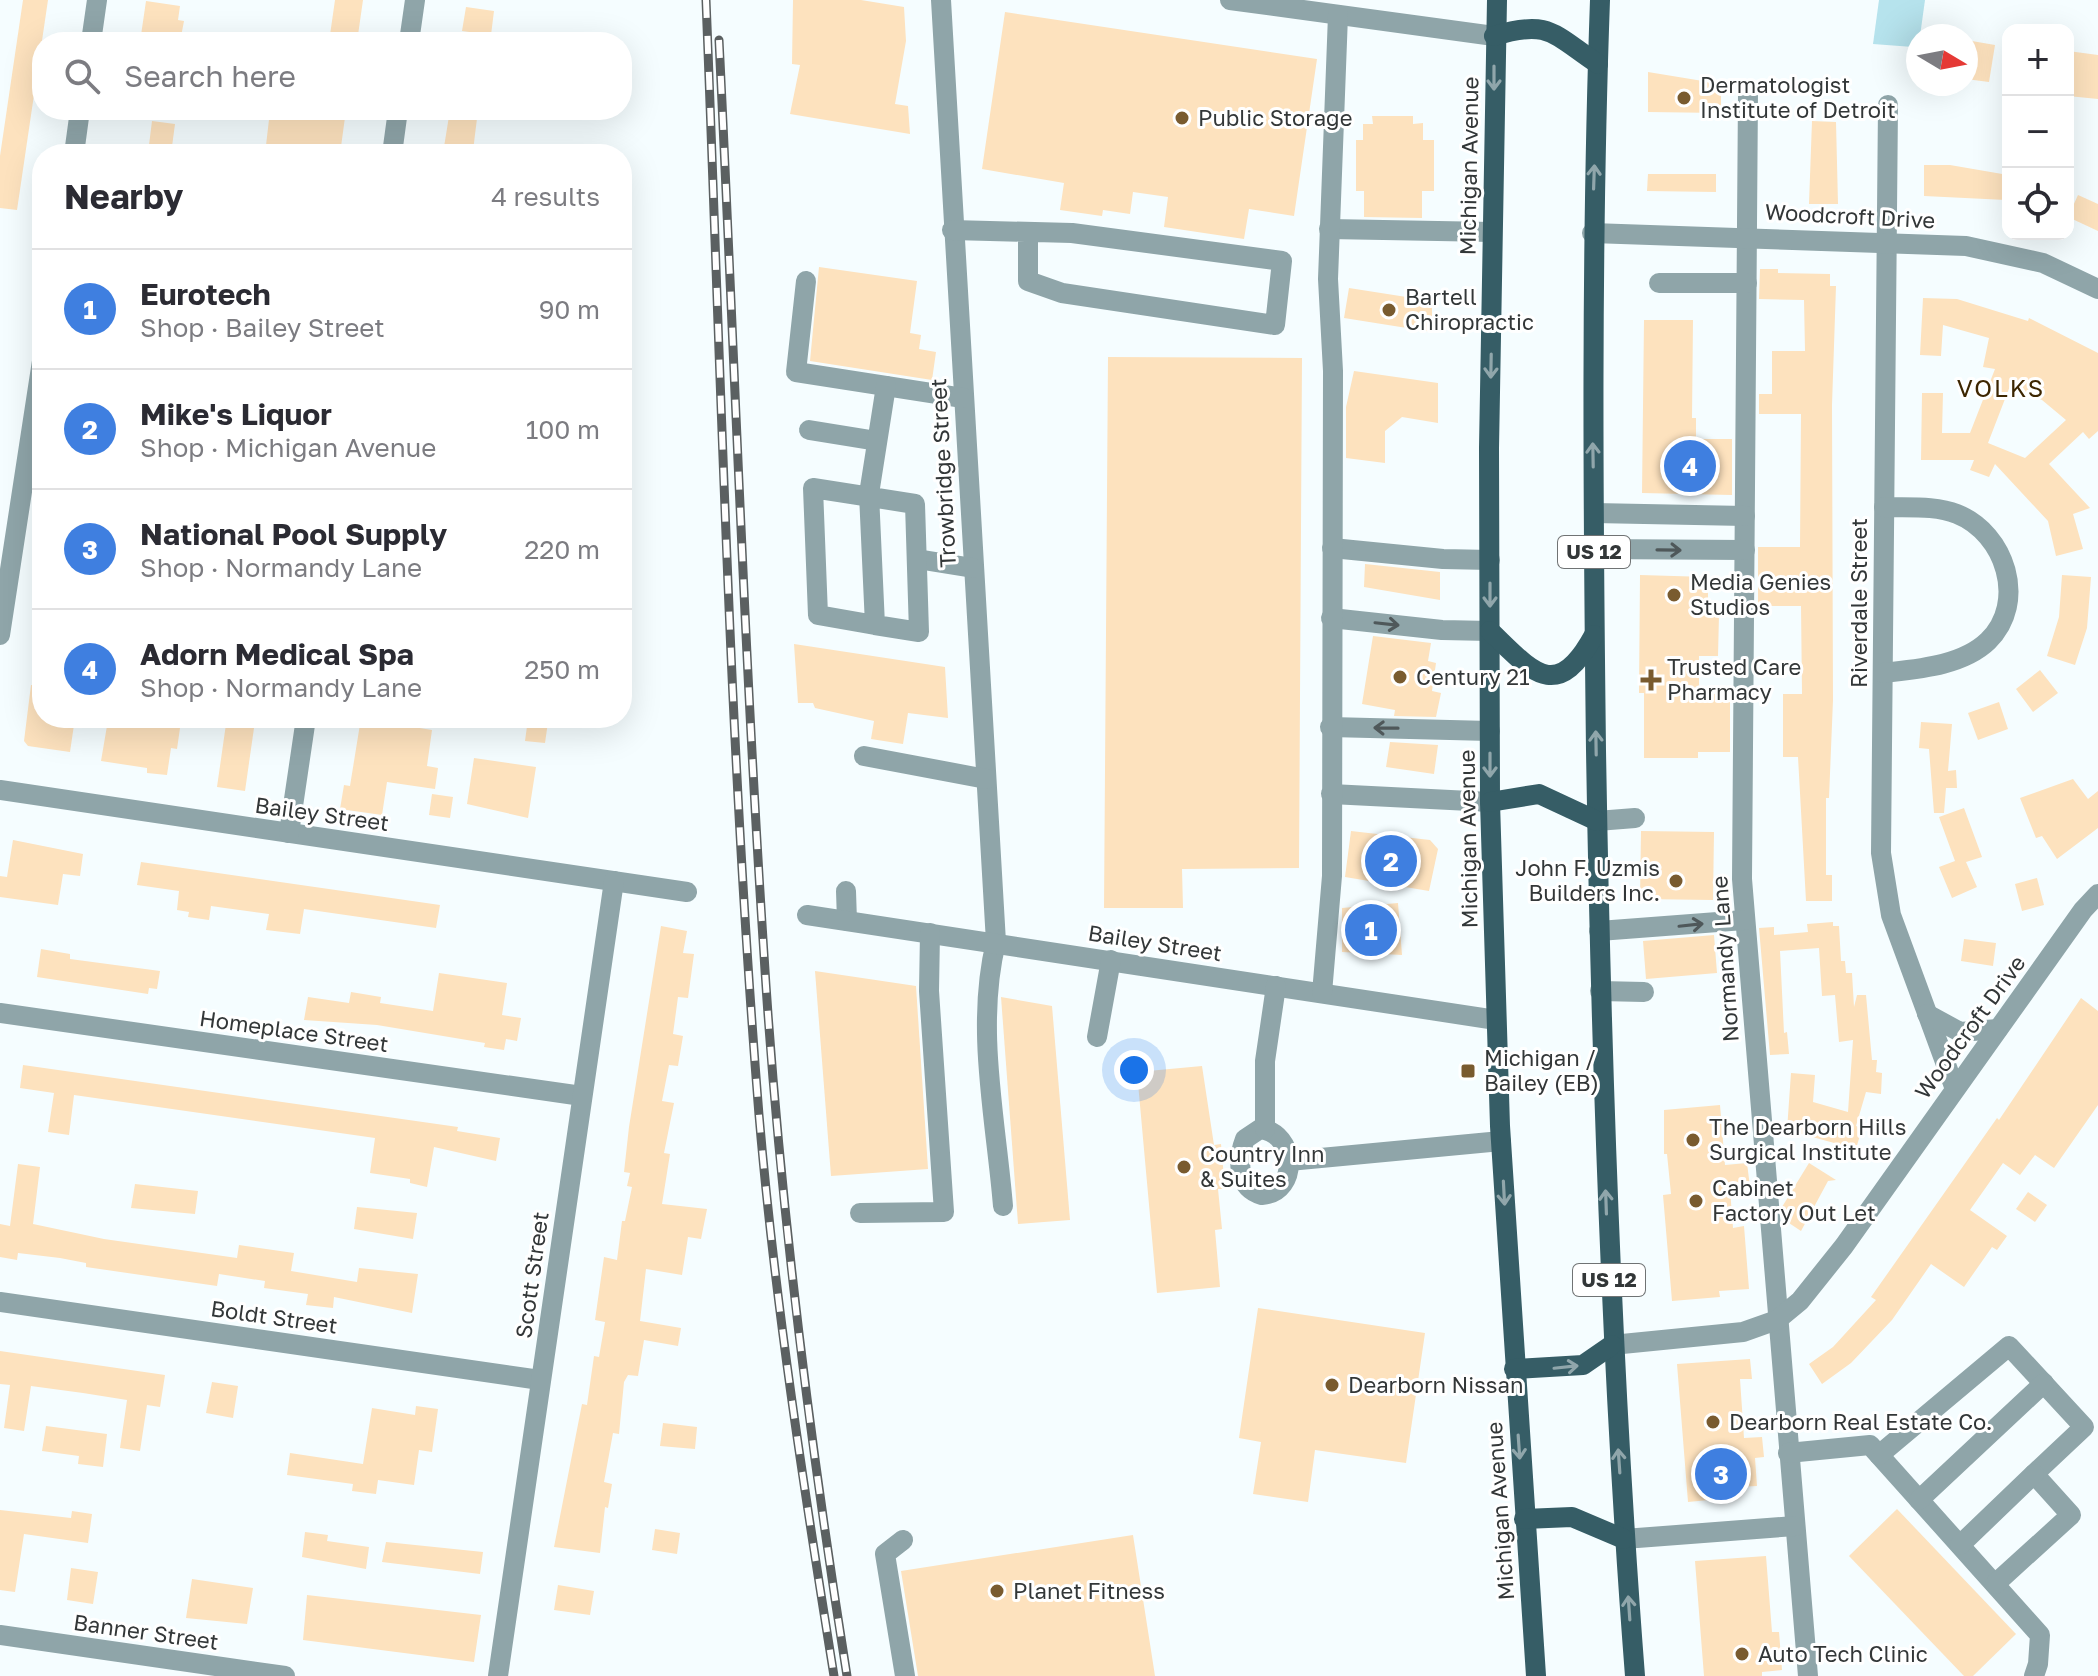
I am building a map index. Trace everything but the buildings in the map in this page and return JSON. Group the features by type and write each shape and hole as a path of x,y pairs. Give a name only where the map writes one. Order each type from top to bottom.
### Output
{"main road":[{"name":"Michigan Avenue","path":"1497,0 1492,232 1490,802 1501,1141 1536,1676"},
{"name":"US 12","path":"1600,0 1592,233 1600,991 1612,1345 1635,1676"},
{"path":"1494,36 1525,27 1542,28 1598,64"},
{"path":"1490,631 1532,672 1548,674 1568,669 1582,657 1595,634"},
{"path":"1490,802 1539,794 1597,821"},
{"path":"1514,1369 1583,1365 1612,1345"},
{"path":"1524,1519 1572,1517 1624,1539"}],"street":[{"path":"92,32 97,0"},
{"path":"410,32 415,0"},
{"name":"Trowbridge Street","path":"941,0 952,230 996,942 987,978 986,1016 1003,1206"},
{"path":"1230,0 1308,5 1338,15 1494,36"},
{"path":"1322,993 1332,876 1333,371 1329,229 1338,15"},
{"name":"Normandy Lane","path":"1748,93 1744,920 1808,1676"},
{"name":"Riverdale Street","path":"1888,105 1882,875 1891,915 1955,1089"},
{"path":"75,144 79,120"},
{"path":"393,144 397,120"},
{"path":"1329,229 1492,232"},
{"path":"952,230 1072,233 1282,261 1275,325 1062,293 1028,281 1028,232"},
{"name":"Woodcroft Drive","path":"1592,233 1747,236 1995,250 2043,263 2098,289"},
{"path":"806,281 796,372 963,398"},
{"path":"1659,283 1747,283"},
{"path":"875,625 869,494 886,386"},
{"path":"0,635 32,426"},
{"path":"809,430 877,441"},
{"path":"813,488 869,494 915,504 917,559 919,632 818,615 813,488"},
{"path":"1883,673 1940,664 1987,643 2004,618 2009,588 2003,560 1985,531 1971,520 1942,509 1884,507"},
{"path":"1594,513 1745,516"},
{"path":"1332,548 1443,559 1490,560"},
{"path":"1594,549 1745,550"},
{"path":"917,559 973,568"},
{"path":"1331,618 1442,630 1490,631"},
{"path":"1330,727 1490,731"},
{"path":"289,833 305,728"},
{"path":"864,756 986,779"},
{"name":"Bailey Street","path":"0,790 687,892"},
{"path":"1331,794 1490,802"},
{"path":"1597,821 1635,818"},
{"name":"Scott Street","path":"498,1676 614,881"},
{"path":"846,891 847,921"},
{"name":"Woodcroft Drive","path":"1612,1345 1743,1332 1777,1320 1800,1301 1844,1246 2098,894"},
{"name":"Bailey Street","path":"807,915 1496,1020"},
{"path":"1599,931 1638,931 1744,920"},
{"path":"860,1213 944,1212 929,991 930,933"},
{"path":"1097,1037 1111,960"},
{"path":"1265,1129 1265,1061 1276,986"},
{"path":"1600,991 1644,992"},
{"name":"Homeplace Street","path":"0,1013 582,1096"},
{"path":"1927,1014 1960,1032 1998,1029"},
{"path":"1265,1129 1276,1133 1284,1142 1289,1161 1285,1182 1277,1190 1262,1195 1247,1186 1239,1168 1242,1147 1251,1133 1265,1129"},
{"path":"1289,1161 1501,1141"},
{"name":"Boldt Street","path":"0,1302 540,1380"},
{"path":"1879,1455 2009,1346 2084,1427 1960,1545"},
{"path":"1919,1500 2044,1383"},
{"path":"1788,1453 1870,1445 2040,1635 2034,1676"},
{"path":"1995,1584 2071,1515 2034,1474"},
{"path":"1624,1539 1795,1526"},
{"path":"903,1540 885,1554 905,1676"},
{"name":"Banner Street","path":"0,1635 285,1676"}],"shaded area":[{"path":"1879,0 1925,0 1922,24 1906,24 1906,46 1873,44"}],"railway":[{"path":"706,0 733,697 759,1115 782,1326 834,1676"},
{"path":"719,40 751,726 770,1045 797,1316 847,1676"}],"place":[{"name":"Dermatologist Institute of Detroit","path":"1684,98"},
{"name":"Public Storage","path":"1182,118"},
{"name":"Bartell Chiropractic","path":"1389,310"},
{"name":"Adorn Medical Spa","path":"1690,466"},
{"name":"Media Genies Studios","path":"1674,595"},
{"name":"Century 21","path":"1400,677"},
{"name":"Trusted Care Pharmacy","path":"1651,680"},
{"name":"Mike's Liquor","path":"1391,861"},
{"name":"John F. Uzmis Builders Inc.","path":"1676,881"},
{"name":"Eurotech","path":"1371,930"},
{"name":"Michigan / Bailey (EB)","path":"1468,1071"},
{"name":"The Dearborn Hills Surgical Institute","path":"1693,1140"},
{"name":"Country Inn & Suites","path":"1184,1167"},
{"name":"Cabinet Factory Out Let","path":"1696,1201"},
{"name":"Dearborn Nissan","path":"1332,1385"},
{"name":"Dearborn Real Estate Co.","path":"1713,1422"},
{"name":"National Pool Supply","path":"1721,1474"},
{"name":"Planet Fitness","path":"997,1591"},
{"name":"Auto Tech Clinic","path":"1742,1654"}],"district":[{"name":"VOLKS","path":"2001,389"}]}
